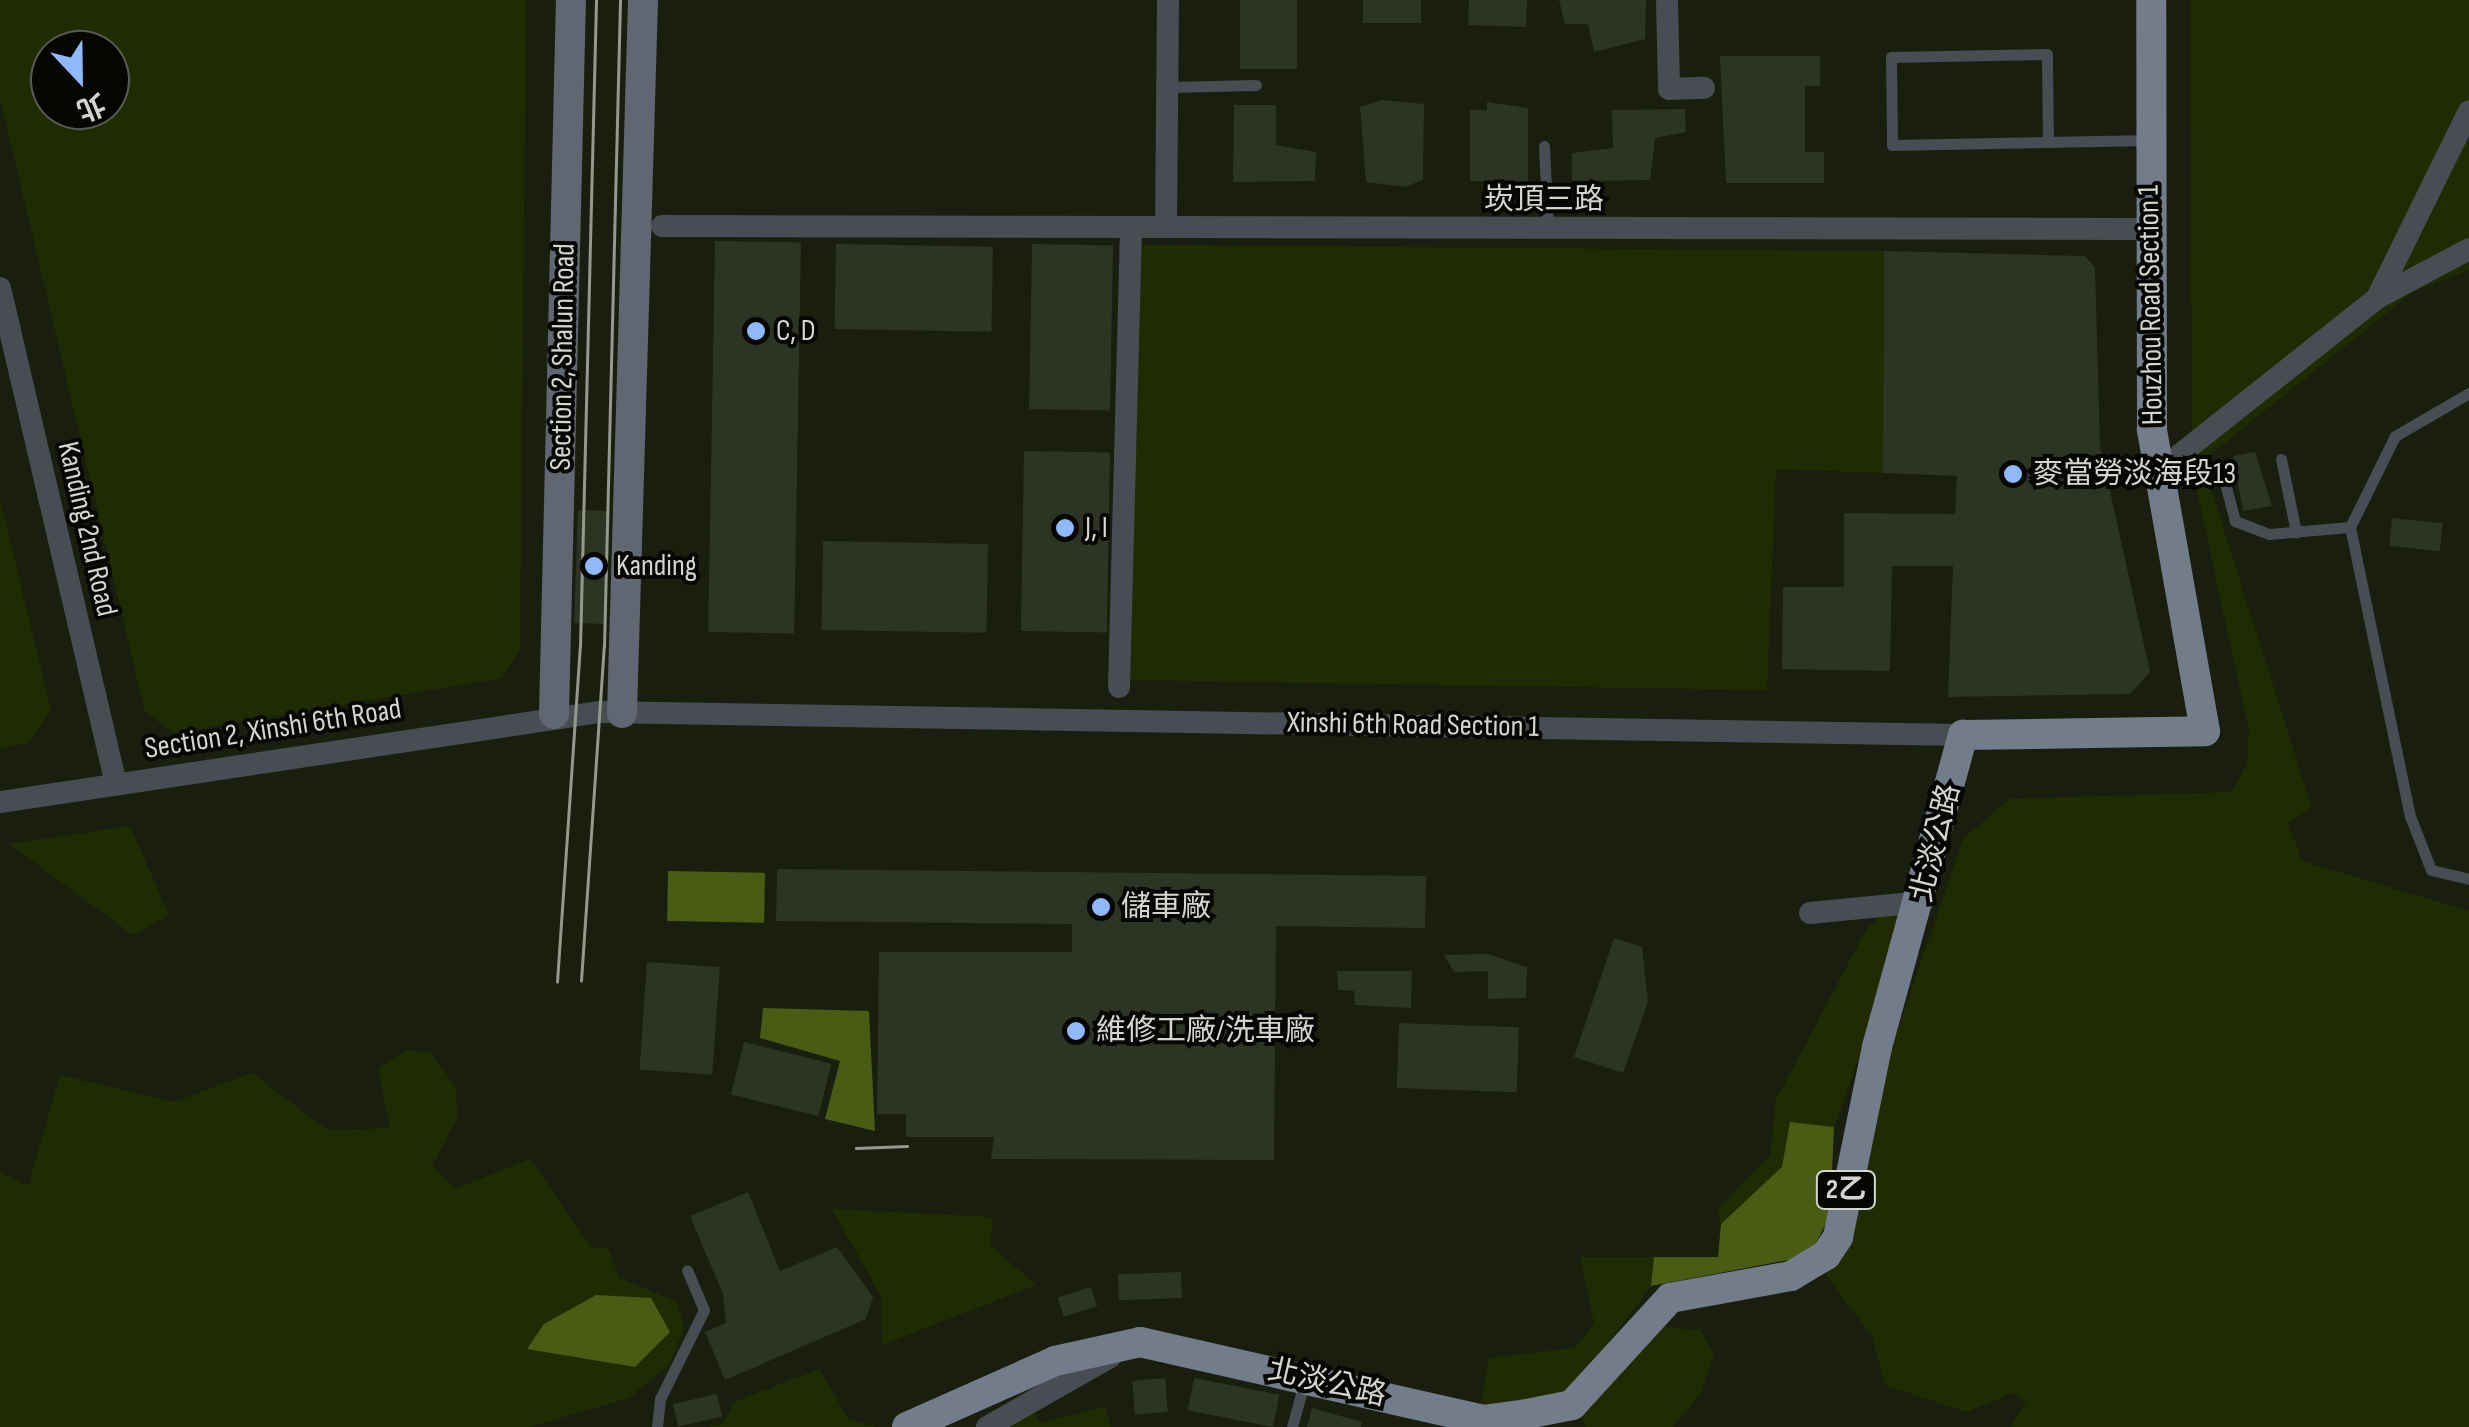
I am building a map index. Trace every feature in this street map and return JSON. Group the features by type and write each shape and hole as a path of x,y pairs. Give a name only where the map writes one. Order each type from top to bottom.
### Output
{"main road":[{"name":"Houzhou Road Section 1","path":"2151,0 2148,229 2158,471 2190,666"},
{"name":"Xinshi 6th Road Section 1","path":"1963,735 2205,731 2190,666"},
{"name":"北淡公路","path":"907,1427 1055,1362 1140,1342 1492,1423 1552,1418 1572,1405 1670,1298 1791,1276 1826,1255 1963,735"}],"street":[{"name":"Section 2, Shalun Road","path":"554,714 571,0"},
{"path":"622,713 643,0"},
{"path":"1166,227 1168,0"},
{"path":"1668,0 1669,89 1704,88"},
{"path":"2377,298 2469,111"},
{"name":"崁頂三路","path":"662,226 2148,229"},
{"path":"1119,687 1131,227"},
{"path":"2158,471 2377,298 2469,249"},
{"name":"Kanding 2nd Road","path":"0,288 116,784"},
{"name":"Xinshi 6th Road Section 1","path":"554,714 1963,735"},
{"name":"Section 2, Xinshi 6th Road","path":"0,802 554,714"},
{"path":"1810,912 1922,902"},
{"path":"987,1427 1140,1342"}],"lane":[{"path":"2048,142 2047,54 1891,57 1892,145 2048,142 2150,140"},
{"path":"1167,87 1256,85"},
{"path":"1544,146 1548,230"},
{"path":"2469,392 2395,436 2350,527 2410,816 2432,870 2469,879"},
{"path":"2281,458 2296,532"},
{"path":"2221,468 2235,521 2269,534 2350,527"},
{"path":"658,1427 660,1399 704,1310 688,1270"},
{"path":"1292,1427 1305,1378"}],"shaded area":[{"path":"0,0 526,0 520,649 502,678 174,733 145,712 0,98"},
{"path":"2190,0 2469,0 2469,270 2413,292 2202,461 2312,808 2288,823 2302,861 2469,911 2469,1427 2011,1427 2026,1401 2012,1393 1967,1412 1885,1385 1872,1336 1825,1274 1855,1221 1885,1067 1963,839 2009,799 2232,792 2247,764 2249,731 2192,468"},
{"path":"1138,245 1884,251 1883,473 1776,469 1767,690 1129,680"},
{"path":"0,499 51,710 29,743 0,748"},
{"path":"130,826 169,915 133,935 9,844"},
{"path":"668,871 765,873 764,923 667,921"},
{"path":"1911,883 1900,943 1834,1127 1790,1123 1782,1167 1721,1224 1717,1210 1770,1156 1776,1100 1866,930"},
{"path":"763,1008 869,1011 875,1131 825,1119 840,1061 760,1038"},
{"path":"406,1050 431,1052 455,1086 458,1116 433,1165 454,1189 530,1159 591,1247 609,1249 619,1278 678,1302 684,1330 668,1366 629,1398 529,1427 0,1427 0,1172 28,1186 60,1075 173,1102 252,1073 327,1130 390,1128 378,1068"},
{"path":"1790,1122 1834,1127 1830,1216 1809,1256 1651,1286 1654,1257 1718,1257 1721,1224 1782,1167"},
{"path":"832,1209 992,1217 991,1246 1036,1285 882,1345 882,1298"},
{"path":"1580,1257 1654,1257 1651,1286 1577,1384 1552,1401 1480,1409 1489,1358 1575,1348 1594,1323"},
{"path":"596,1295 651,1298 670,1332 635,1367 527,1349 544,1324"},
{"path":"1662,1327 1701,1330 1714,1354 1700,1394 1673,1427 1585,1427 1582,1414"},
{"path":"819,1369 849,1420 876,1427 708,1427 724,1423 734,1402"},
{"path":"1105,1407 1111,1427 985,1427 1032,1408 1040,1423"}],"building":[{"path":"1240,0 1297,0 1297,69 1240,69"},
{"path":"1363,0 1421,0 1421,23 1363,23"},
{"path":"1469,0 1527,0 1526,27 1468,25"},
{"path":"1559,0 1646,0 1645,39 1594,52 1588,24 1565,24"},
{"path":"1720,56 1820,56 1820,86 1805,86 1805,152 1824,152 1824,183 1726,183"},
{"path":"1382,100 1424,104 1423,180 1405,187 1366,182 1360,107"},
{"path":"1487,102 1528,108 1528,182 1470,181 1470,110 1487,110"},
{"path":"1234,105 1276,105 1276,145 1316,152 1315,181 1233,182"},
{"path":"1685,109 1686,132 1655,138 1650,180 1572,181 1572,153 1613,148 1612,110"},
{"path":"715,241 801,243 794,633 708,632"},
{"path":"836,244 993,247 991,332 835,329"},
{"path":"1032,244 1113,245 1110,410 1029,409"},
{"name":"麥當勞淡海段13","path":"1884,251 2085,256 2095,268 2100,446 2150,672 2130,694 1948,697 1953,566 1892,566 1890,671 1782,669 1783,587 1844,587 1844,513 1955,514 1957,476 1883,473"},
{"name":"J, I","path":"1024,451 1110,453 1107,632 1021,631"},
{"path":"2255,452 2272,506 2243,511 2233,456"},
{"path":"578,510 609,511 605,624 574,623"},
{"path":"2392,518 2443,523 2440,551 2389,546"},
{"path":"823,541 988,544 986,633 821,630"},
{"name":"維修工廠/洗車廠","path":"777,869 1426,876 1425,928 1276,926 1274,1160 991,1159 994,1137 906,1137 906,1114 877,1114 879,952 1072,952 1072,924 776,921"},
{"path":"1614,938 1642,947 1648,1002 1623,1073 1574,1057"},
{"path":"1488,954 1527,967 1526,998 1488,999 1488,971 1454,972 1444,955"},
{"path":"647,962 720,967 712,1075 639,1070"},
{"path":"1337,971 1412,971 1411,1008 1355,1005 1354,991 1338,990"},
{"path":"1399,1023 1519,1027 1517,1092 1397,1088"},
{"path":"744,1042 831,1064 818,1116 731,1094"},
{"path":"748,1192 780,1271 837,1247 873,1297 866,1319 725,1380 705,1332 726,1323 723,1294 690,1216"},
{"path":"1181,1272 1182,1298 1119,1300 1118,1274"},
{"path":"1091,1287 1097,1306 1064,1317 1058,1298"},
{"path":"1165,1378 1168,1412 1135,1415 1132,1381"},
{"path":"1194,1378 1279,1395 1273,1427 1188,1410"},
{"path":"717,1394 722,1416 678,1427 673,1404"},
{"path":"1312,1408 1362,1422 1361,1427 1307,1427"}],"tram line":[{"path":"557,982 580,647 596,0"},
{"path":"581,981 604,647 620,0"},
{"path":"856,1148 907,1146"}],"place":[{"name":"C, D","path":"756,331"},
{"name":"麥當勞淡海段13","path":"2013,474"},
{"name":"J, I","path":"1065,528"},
{"name":"Kanding","path":"594,566"},
{"name":"儲車廠","path":"1101,907"},
{"name":"維修工廠/洗車廠","path":"1076,1031"}]}
